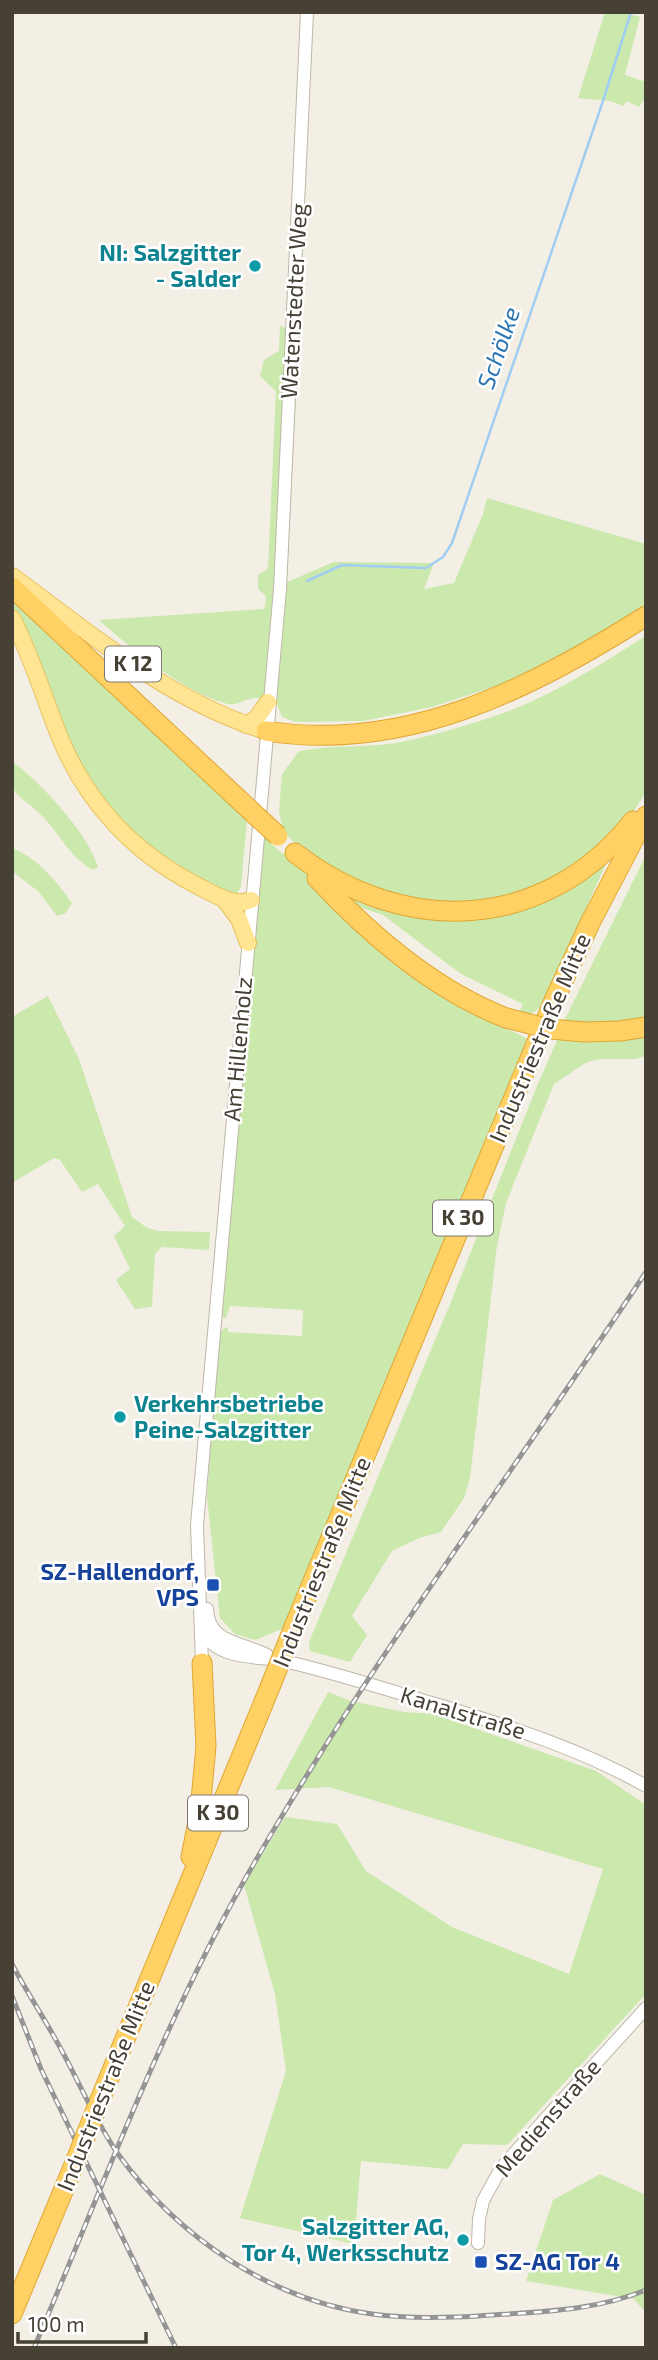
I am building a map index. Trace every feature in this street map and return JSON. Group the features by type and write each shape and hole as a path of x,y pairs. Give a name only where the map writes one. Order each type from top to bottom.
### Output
{"highway":[{"path":"12,587 400,954 453,993 506,1018 550,1029 584,1032 646,1027"},
{"path":"265,731 309,735 359,735 426,723 511,691 646,616"},
{"path":"295,853 341,883 387,903 430,911 475,911 521,901 575,875 612,845 646,805"},
{"name":"Industriestraße Mitte","path":"12,2314 556,996 590,923 646,816"},
{"path":"166,1940 190,1862 200,1811 205,1746 202,1663"}],"main road":[{"name":"K 12","path":"12,576 65,617 162,684 216,713 265,731"},
{"path":"12,618 30,655 66,750 95,801 117,827 157,862 224,899 245,903 251,900"},
{"path":"246,725 256,719 268,702"},
{"path":"224,899 239,919 248,943"}],"street":[{"name":"Watenstedter Weg","path":"280,589 307,12"},
{"name":"Am Hillenholz","path":"202,1663 197,1525 265,731 280,589"},
{"name":"Am Hillenholz","path":"199,1510 205,1550 207,1619 210,1626 227,1640"},
{"path":"201,1628 213,1646"},
{"path":"202,1663 213,1646 227,1640"},
{"name":"Kanalstraße","path":"227,1640 250,1647 273,1659"},
{"name":"Kanalstraße","path":"213,1646 234,1654 273,1659 342,1676 543,1738 597,1760 646,1786"},
{"name":"Medienstraße","path":"478,2243 484,2201 501,2168 646,2008"}],"green space":[{"path":"605,12 623,12 640,17 625,75 646,82 646,97 639,107 626,101 624,106 610,101 578,98"},
{"path":"280,326 299,332 287,582 334,562 434,563 424,589 454,583 487,498 646,544 646,613 536,673 432,707 363,721 296,722 282,717 276,702 270,700 253,698 234,704 224,703 191,689 142,656 99,620 265,607 266,596 258,589 258,575 268,568 276,391 260,376 264,360 279,351"},
{"path":"12,597 247,820 241,886 236,896 211,885 143,845 84,778 12,609"},
{"path":"646,636 646,792 630,817 574,869 521,893 464,903 429,901 372,889 310,856 283,832 279,811 282,774 299,751 393,743 481,720 556,690"},
{"path":"12,761 36,782 74,824 98,867 93,870 77,858 44,818 15,792"},
{"path":"261,834 283,854 286,853 313,881 491,1021 528,1039 290,1626 255,1640 235,1634 220,1618 207,1497 219,1335 228,1327 228,1332 302,1336 303,1310 230,1306 226,1318 220,1313"},
{"path":"12,848 38,864 60,887 72,903 66,913 57,916 39,892 12,871"},
{"path":"611,853 541,1007 530,1015 518,1015 523,1004 461,974 383,915 362,908 325,880 468,916"},
{"path":"646,855 646,1023 563,1023"},
{"path":"48,996 79,1059 132,1217 157,1231 210,1232 209,1250 162,1247 155,1254 152,1307 135,1309 116,1280 130,1269 114,1236 125,1226 98,1184 82,1192 60,1160 54,1158 12,1183 12,1017"},
{"path":"646,1032 646,1056 587,1062 554,1084 506,1203 497,1246 470,1478 464,1498 441,1532 419,1538 392,1551 352,1616 367,1635 350,1662 310,1651 309,1642 559,1036"},
{"path":"328,1692 351,1701 404,1712 434,1714 596,1771 646,1805 646,1994 507,2145 463,2144 448,2169 361,2161 354,2244 240,2218 286,2071 275,1994 244,1885 285,1817 337,1824 366,1871 452,1927 569,1974 603,1869 329,1787 275,1790"},
{"path":"600,2174 646,2195 646,2313 634,2299 526,2281 553,2200"}],"waterway":[{"name":"Schölke","path":"307,581 342,565 426,568 443,557 452,543 631,12"}],"railway":[{"path":"34,2348 165,2039 223,1918 301,1784 348,1710 646,1272"},
{"path":"12,1964 118,2154 169,2212 229,2260 263,2279 334,2307 372,2314 439,2318 563,2310 605,2303 646,2290"},
{"path":"12,1996 41,2069 176,2348"}],"place":[{"name":"NI: Salzgitter - Salder","path":"255,266"},
{"name":"Verkehrsbetriebe Peine-Salzgitter","path":"120,1417"},
{"name":"SZ-Hallendorf, VPS","path":"213,1585"},
{"name":"Salzgitter AG, Tor 4, Werksschutz","path":"463,2240"},
{"name":"SZ-AG Tor 4","path":"481,2262"}]}
